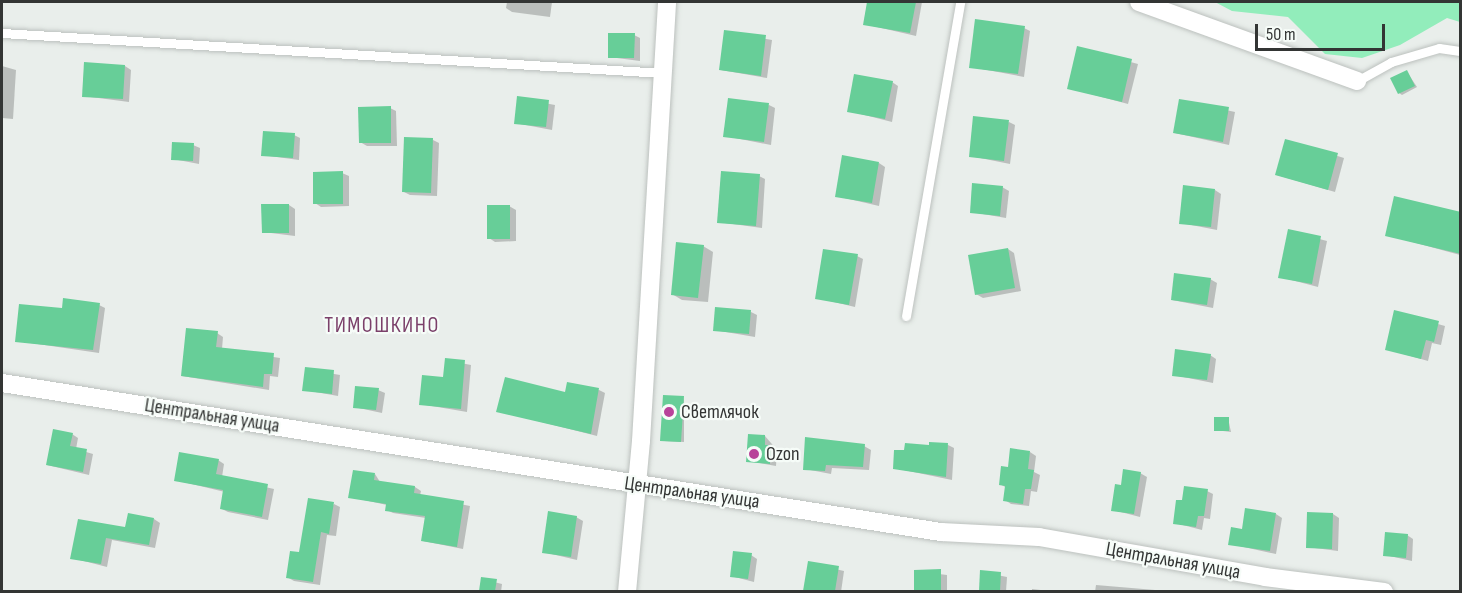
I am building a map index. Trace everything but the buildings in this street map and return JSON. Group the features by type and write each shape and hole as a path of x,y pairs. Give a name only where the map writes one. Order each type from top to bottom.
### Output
{"street":[{"path":"627,591 638,486 668,2"},
{"path":"1139,2 1357,81"},
{"name":"Центральная улица","path":"2,383 638,486 941,532 1039,537 1265,577 1384,591"}],"lane":[{"path":"906,316 960,2"},
{"path":"2,33 663,73"},
{"path":"1357,81 1391,62 1439,48 1461,51"}],"green space":[{"path":"1215,2 1460,2 1460,22 1447,18 1400,45 1362,58 1325,54 1288,17 1232,11"}],"place":[{"name":"Светлячок","path":"669,412"},
{"name":"Ozon","path":"754,454"}],"district":[{"name":"ТИМОШКИНО","path":"382,326"}]}
